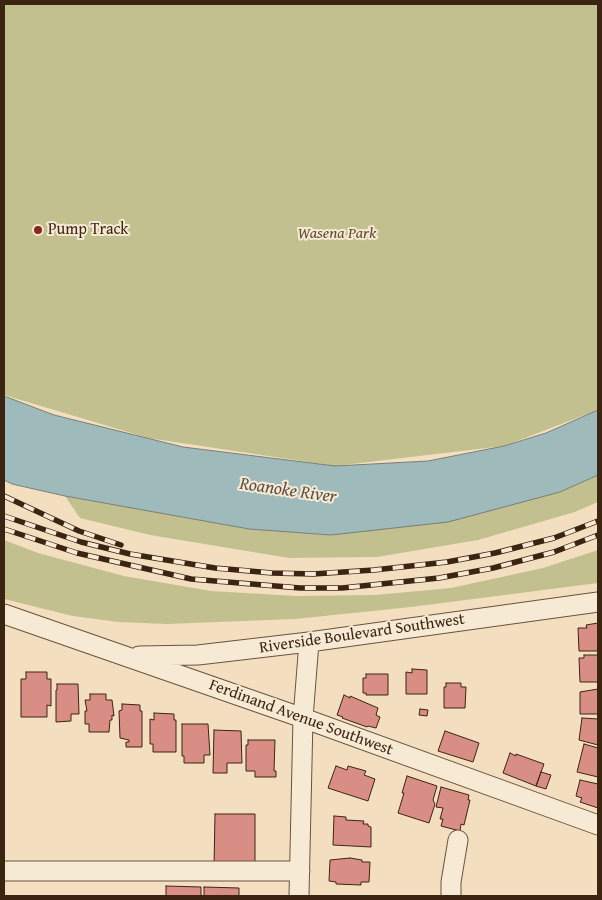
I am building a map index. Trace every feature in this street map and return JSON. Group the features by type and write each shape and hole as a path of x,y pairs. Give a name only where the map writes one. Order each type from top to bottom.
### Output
{"street":[{"name":"Riverside Boulevard Southwest","path":"126,656 198,655 309,642 598,602"},
{"name":"Ferdinand Avenue Southwest","path":"4,614 303,718 598,825"},
{"path":"299,896 303,718 309,642"},
{"path":"451,896 450,882 458,840"},
{"path":"4,871 300,871"}],"green space":[{"name":"Wasena Park","path":"4,4 598,4 598,410 504,446 335,466 148,438 4,395"},
{"path":"598,475 598,502 575,512 478,540 377,557 289,558 150,535 80,518 65,496 249,529 331,535 560,492"},
{"path":"4,540 38,553 124,576 211,591 296,596 375,595 451,588 543,568 598,550 598,583 411,607 295,619 167,624 118,622 73,616 4,599"}],"water":[{"name":"Roanoke River","path":"4,396 54,415 183,447 335,466 428,461 504,446 546,433 598,410 598,475 560,492 448,522 331,535 249,529 65,496 12,484 4,480"}],"building":[{"path":"598,623 598,651 579,651 578,628 587,628 586,625"},
{"path":"584,655 598,655 598,682 580,682 579,658 584,658"},
{"path":"412,669 427,670 427,694 406,694 406,672 412,673"},
{"path":"26,672 47,672 47,679 51,679 51,706 47,705 47,717 21,717 21,679 26,679"},
{"path":"366,674 388,674 388,695 366,695 366,693 363,693 363,678 366,678"},
{"path":"446,683 461,683 461,687 466,687 465,708 444,708 444,687 446,687"},
{"path":"57,684 78,684 79,714 71,714 71,721 56,722"},
{"path":"598,689 598,714 580,714 580,692"},
{"path":"90,694 106,694 106,700 112,700 114,716 112,715 112,720 110,720 109,732 89,732 89,724 85,724 85,711 87,711 85,700 90,700"},
{"path":"344,695 378,708 376,715 380,717 376,728 367,727 337,715"},
{"path":"122,704 140,705 140,711 142,711 142,747 126,747 126,742 129,742 129,740 120,738 119,711 122,710"},
{"path":"420,709 428,710 427,716 419,715"},
{"path":"154,713 174,714 174,720 176,720 176,752 153,752 153,744 150,744 150,719 154,720"},
{"path":"582,718 598,719 598,745 579,740"},
{"path":"182,724 208,724 210,755 204,755 204,763 184,763 184,756 182,756"},
{"path":"214,730 241,731 242,763 227,763 227,773 213,773"},
{"path":"445,731 479,743 473,762 438,751"},
{"path":"248,740 275,740 274,771 276,771 276,777 255,777 255,771 246,771 246,745 248,745"},
{"path":"584,744 598,748 598,777 577,772"},
{"path":"510,753 544,764 536,786 503,773"},
{"path":"336,766 347,770 348,766 366,771 364,775 375,779 368,801 328,788"},
{"path":"541,772 551,775 546,789 536,786"},
{"path":"407,776 437,786 433,800 435,804 429,823 398,813"},
{"path":"580,780 598,784 598,808 580,802 582,798 576,796"},
{"path":"441,787 469,795 468,800 470,800 464,825 461,824 460,831 441,826 443,819 440,819 443,808 436,807"},
{"path":"215,814 255,814 255,865 214,867"},
{"path":"334,816 346,817 346,820 364,821 363,824 368,824 371,827 371,847 333,845"},
{"path":"350,858 362,860 362,862 370,862 369,882 361,882 361,885 336,884 336,882 329,881 330,860"},
{"path":"166,886 201,887 201,896 166,896"},
{"path":"204,887 239,888 239,896 204,896"}],"railway":[{"path":"4,496 79,531 121,545"},
{"path":"4,516 81,542 130,554 215,568 272,573 313,574 447,562 495,553 554,538 598,521"},
{"path":"4,529 77,553 191,579 300,588 342,588 439,578 493,568 554,552 598,535"}],"place":[{"name":"Pump Track","path":"38,230"}]}
